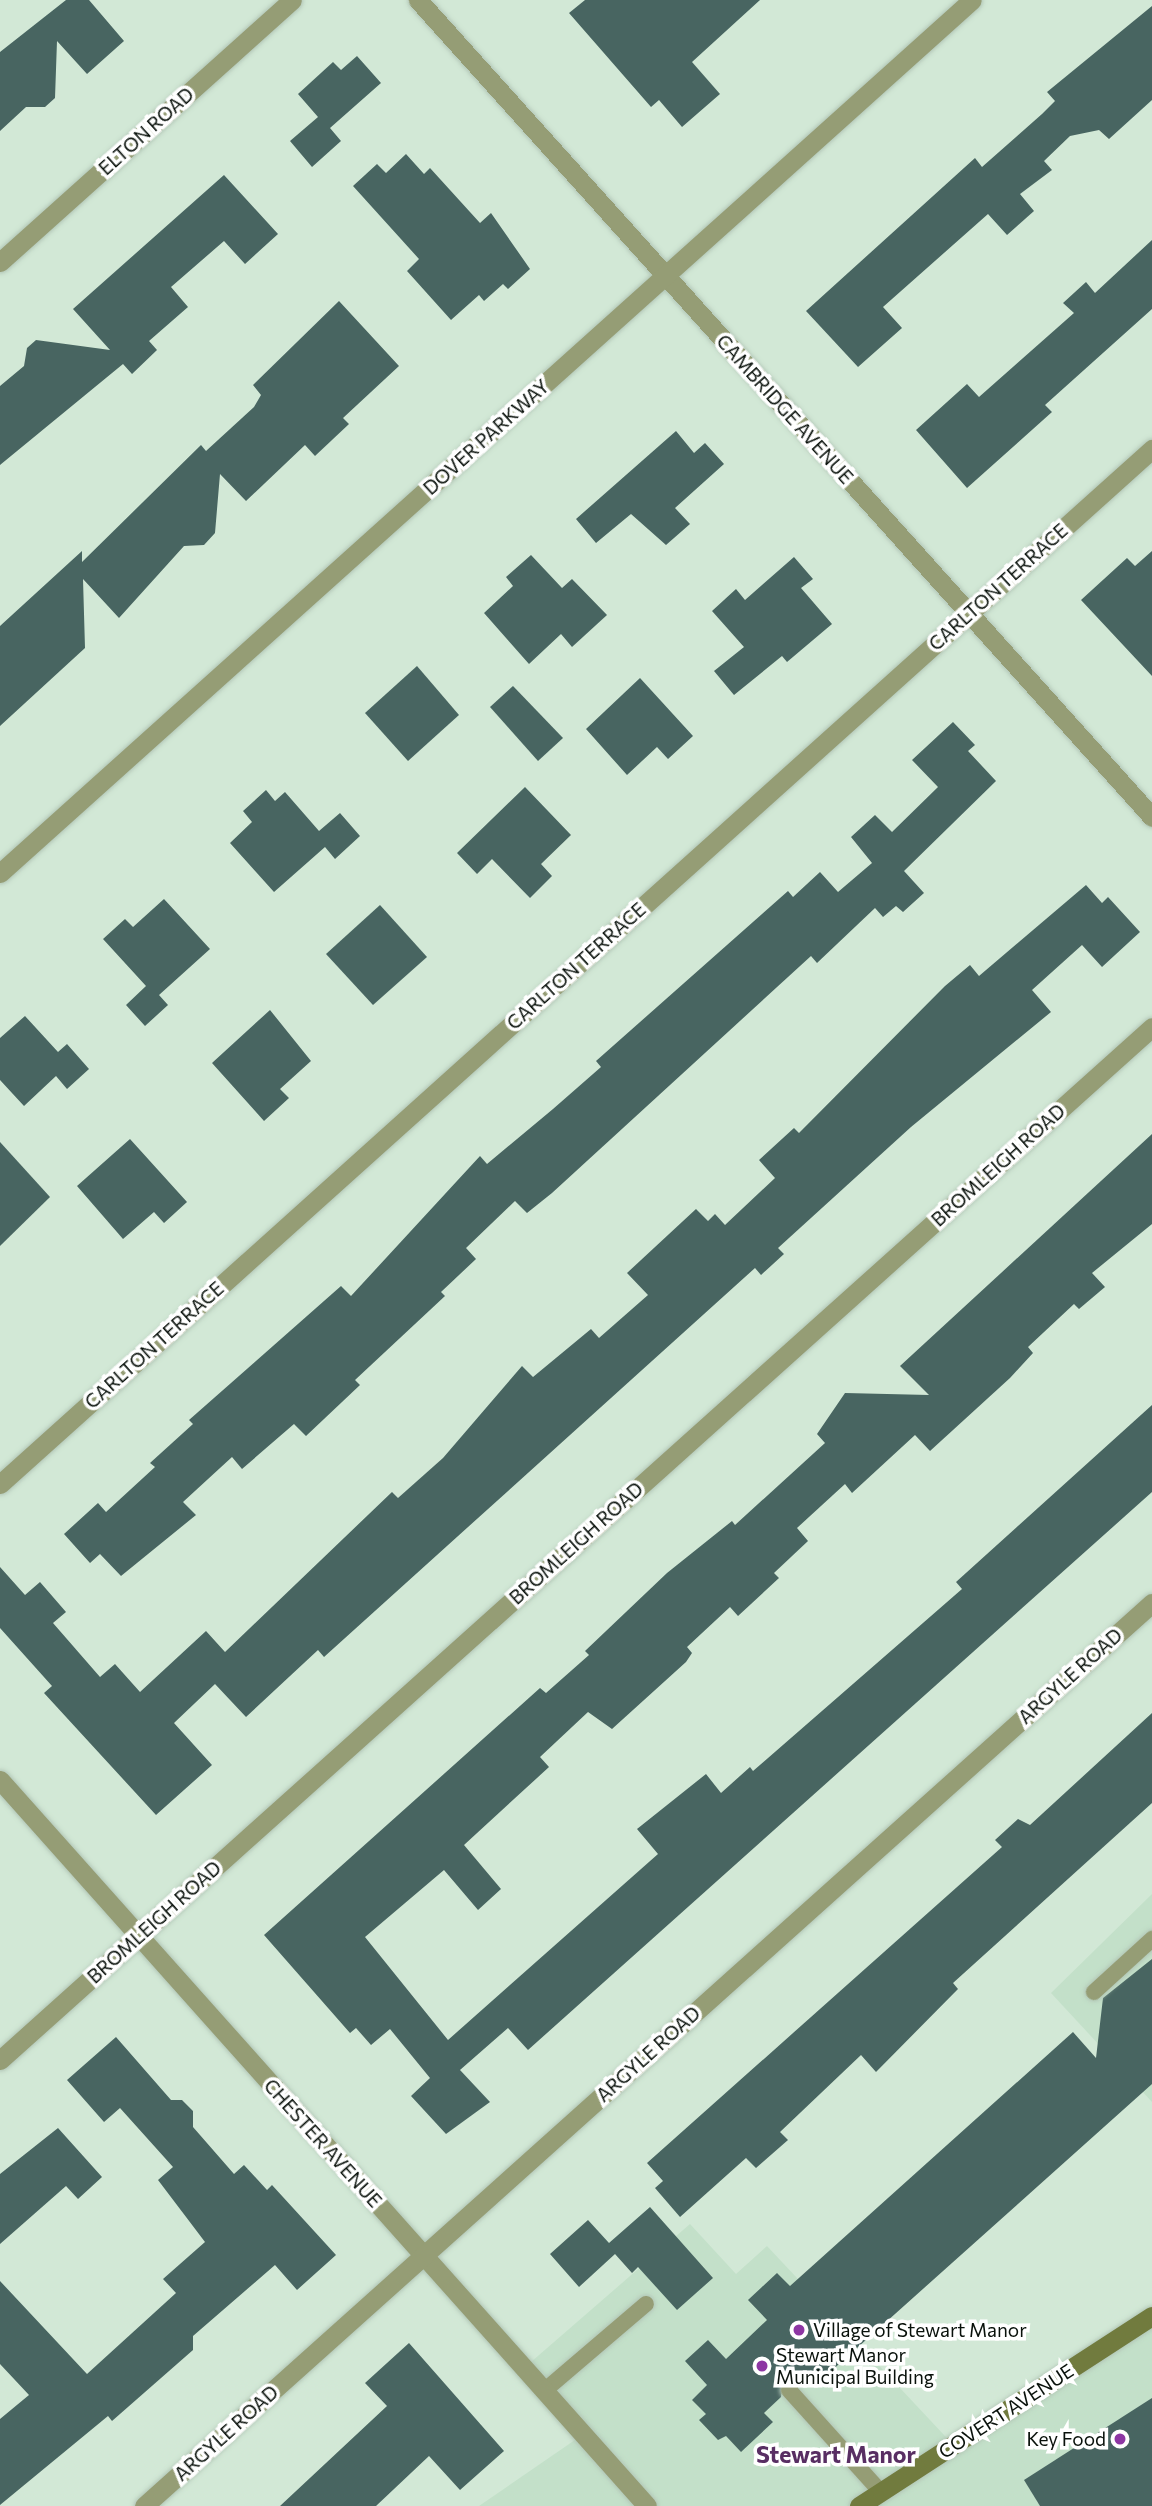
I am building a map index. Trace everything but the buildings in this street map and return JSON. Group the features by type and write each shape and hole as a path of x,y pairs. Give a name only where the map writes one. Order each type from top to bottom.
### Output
{"main road":[{"name":"COVERT AVENUE","path":"859,2506 1152,2316"}],"street":[{"name":"ELTON ROAD","path":"0,262 292,0"},
{"name":"CAMBRIDGE AVENUE","path":"418,0 1152,817"},
{"name":"DOVER PARKWAY","path":"0,873 972,0"},
{"name":"CARLTON TERRACE","path":"0,1484 1152,449"},
{"name":"BROMLEIGH ROAD","path":"0,2060 1152,1027"},
{"name":"ARGYLE ROAD","path":"144,2506 1152,1603"},
{"name":"CHESTER AVENUE","path":"0,1780 647,2506"}],"lane":[{"path":"1094,1992 1152,1939"},
{"path":"544,2390 646,2304"},
{"path":"789,2390 881,2492"}],"shaded area":[{"path":"1152,1894 1152,2102 1051,1993"},
{"path":"690,2224 736,2274 767,2246 959,2451 1152,2326 1152,2506 479,2506 588,2431 531,2362"}],"place":[{"name":"Village of Stewart Manor","path":"799,2330"},
{"name":"Stewart Manor Municipal Building","path":"762,2366"},
{"name":"Key Food","path":"1120,2439"}],"district":[{"name":"Stewart Manor","path":"836,2454"}]}
